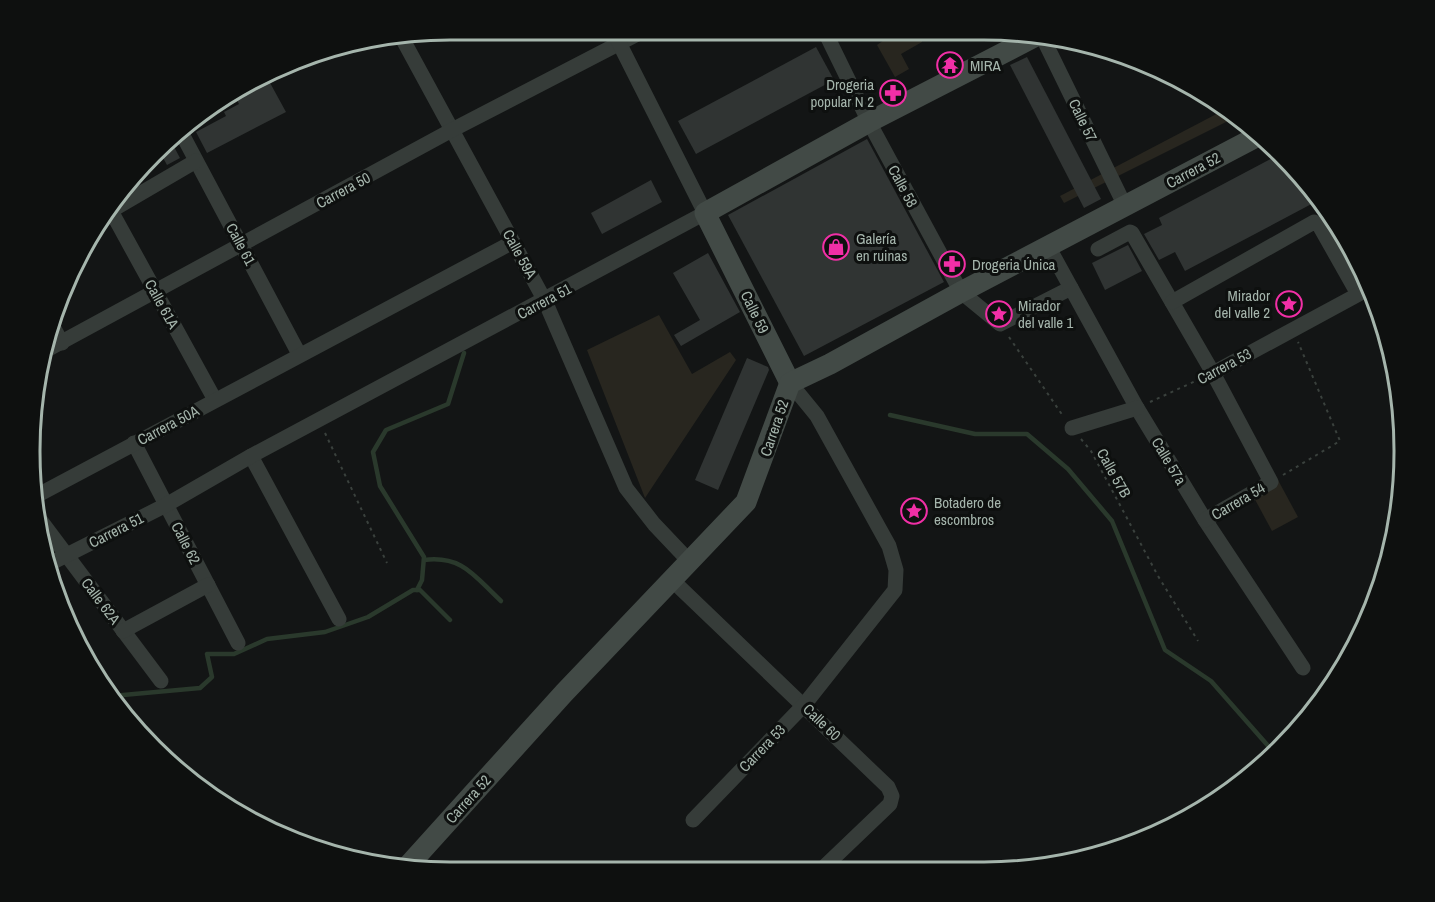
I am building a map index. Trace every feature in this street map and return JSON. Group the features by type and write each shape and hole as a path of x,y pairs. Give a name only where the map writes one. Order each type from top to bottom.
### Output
{"main road":[{"name":"Carrera 51","path":"705,213 869,123 1025,43"},
{"name":"Carrera 52","path":"413,860 564,693 746,502 790,383 830,364 961,292 1252,139"},
{"name":"Calle 59","path":"705,213 790,383"}],"street":[{"name":"Carrera 50","path":"54,346 452,130 611,40"},
{"name":"Calle 59","path":"618,40 705,213"},
{"name":"Calle 58","path":"829,40 869,123 961,292 1000,324"},
{"name":"Calle 59A","path":"405,43 545,301 591,412 626,488 654,524 690,562"},
{"name":"Calle 57","path":"1047,45 1125,206"},
{"name":"Calle 61","path":"184,138 299,354"},
{"path":"124,202 196,161"},
{"name":"Carrera 51","path":"55,560 166,505 251,456 545,301 705,213"},
{"name":"Calle 61A","path":"113,218 215,400"},
{"path":"1172,302 1314,222 1319,225 1357,281"},
{"path":"1098,249 1132,233 1213,373 1271,482"},
{"name":"Carrera 50A","path":"43,493 513,242"},
{"name":"Calle 57a","path":"1048,246 1137,408 1205,520 1303,668"},
{"path":"1000,324 1071,288"},
{"name":"Carrera 53","path":"1213,373 1292,328 1362,292"},
{"path":"57,334 62,342"},
{"name":"Calle 59","path":"790,383 817,416 889,546 896,570 895,590"},
{"path":"1072,428 1137,408"},
{"name":"Calle 62","path":"134,443 238,643"},
{"path":"251,456 339,619"},
{"name":"Carrera 54","path":"1205,520 1271,482"},
{"name":"Calle 62A","path":"48,532 161,681"},
{"name":"Calle 60","path":"672,580 888,787 892,796 890,804 829,862"},
{"path":"123,631 208,585"},
{"name":"Carrera 53","path":"693,820 804,705 895,590"}],"path":[{"name":"Calle 57B","path":"1000,324 1072,428 1091,451 1158,576 1198,641"},
{"path":"1271,482 1340,441 1292,328"},
{"name":"Carrera 53","path":"1137,408 1213,373"},
{"path":"319,420 387,563"}],"shaded area":[{"path":"884,40 922,40 901,54 909,69 895,77 877,45"},
{"path":"1217,114 1228,121 1064,203 1060,196"},
{"path":"659,315 692,374 730,352 736,360 645,498 587,350"},
{"path":"1278,480 1298,517 1272,531 1252,494"}],"building":[{"path":"816,47 834,80 696,154 678,121"},
{"path":"1027,57 1101,199 1084,208 1010,65"},
{"path":"270,83 286,112 207,153 196,132 226,116 224,112 239,104 237,101"},
{"name":"Galería en ruinas","path":"867,139 944,282 804,356 728,215"},
{"path":"174,148 180,158 167,165 163,159"},
{"path":"1271,158 1312,204 1185,271 1175,252 1159,260 1144,234 1162,225 1159,218"},
{"path":"651,180 662,202 602,234 591,213"},
{"path":"1128,245 1142,271 1105,290 1092,263"},
{"path":"708,253 740,312 681,346 674,335 700,320 673,273"},
{"path":"747,358 768,367 769,370 718,490 695,480"}],"waterway":[{"path":"417,590 422,580 424,557 380,486 373,452 386,430 448,404 464,353"},
{"path":"890,415 975,434 1027,434 1068,469 1112,521 1165,650 1211,681 1269,746"},
{"path":"424,560 437,559 459,564 501,601"},
{"path":"121,695 200,688 212,677 207,654 234,654 267,639 325,632 368,617 413,590 420,590 450,620"}],"place":[{"name":"MIRA","path":"950,65"},
{"name":"Drogeria popular N 2","path":"893,93"},
{"name":"Galería en ruinas","path":"836,247"},
{"name":"Drogeria Única","path":"952,264"},
{"name":"Mirador del valle 2","path":"1289,304"},
{"name":"Mirador del valle 1","path":"999,314"},
{"name":"Botadero de escombros","path":"914,511"}]}
